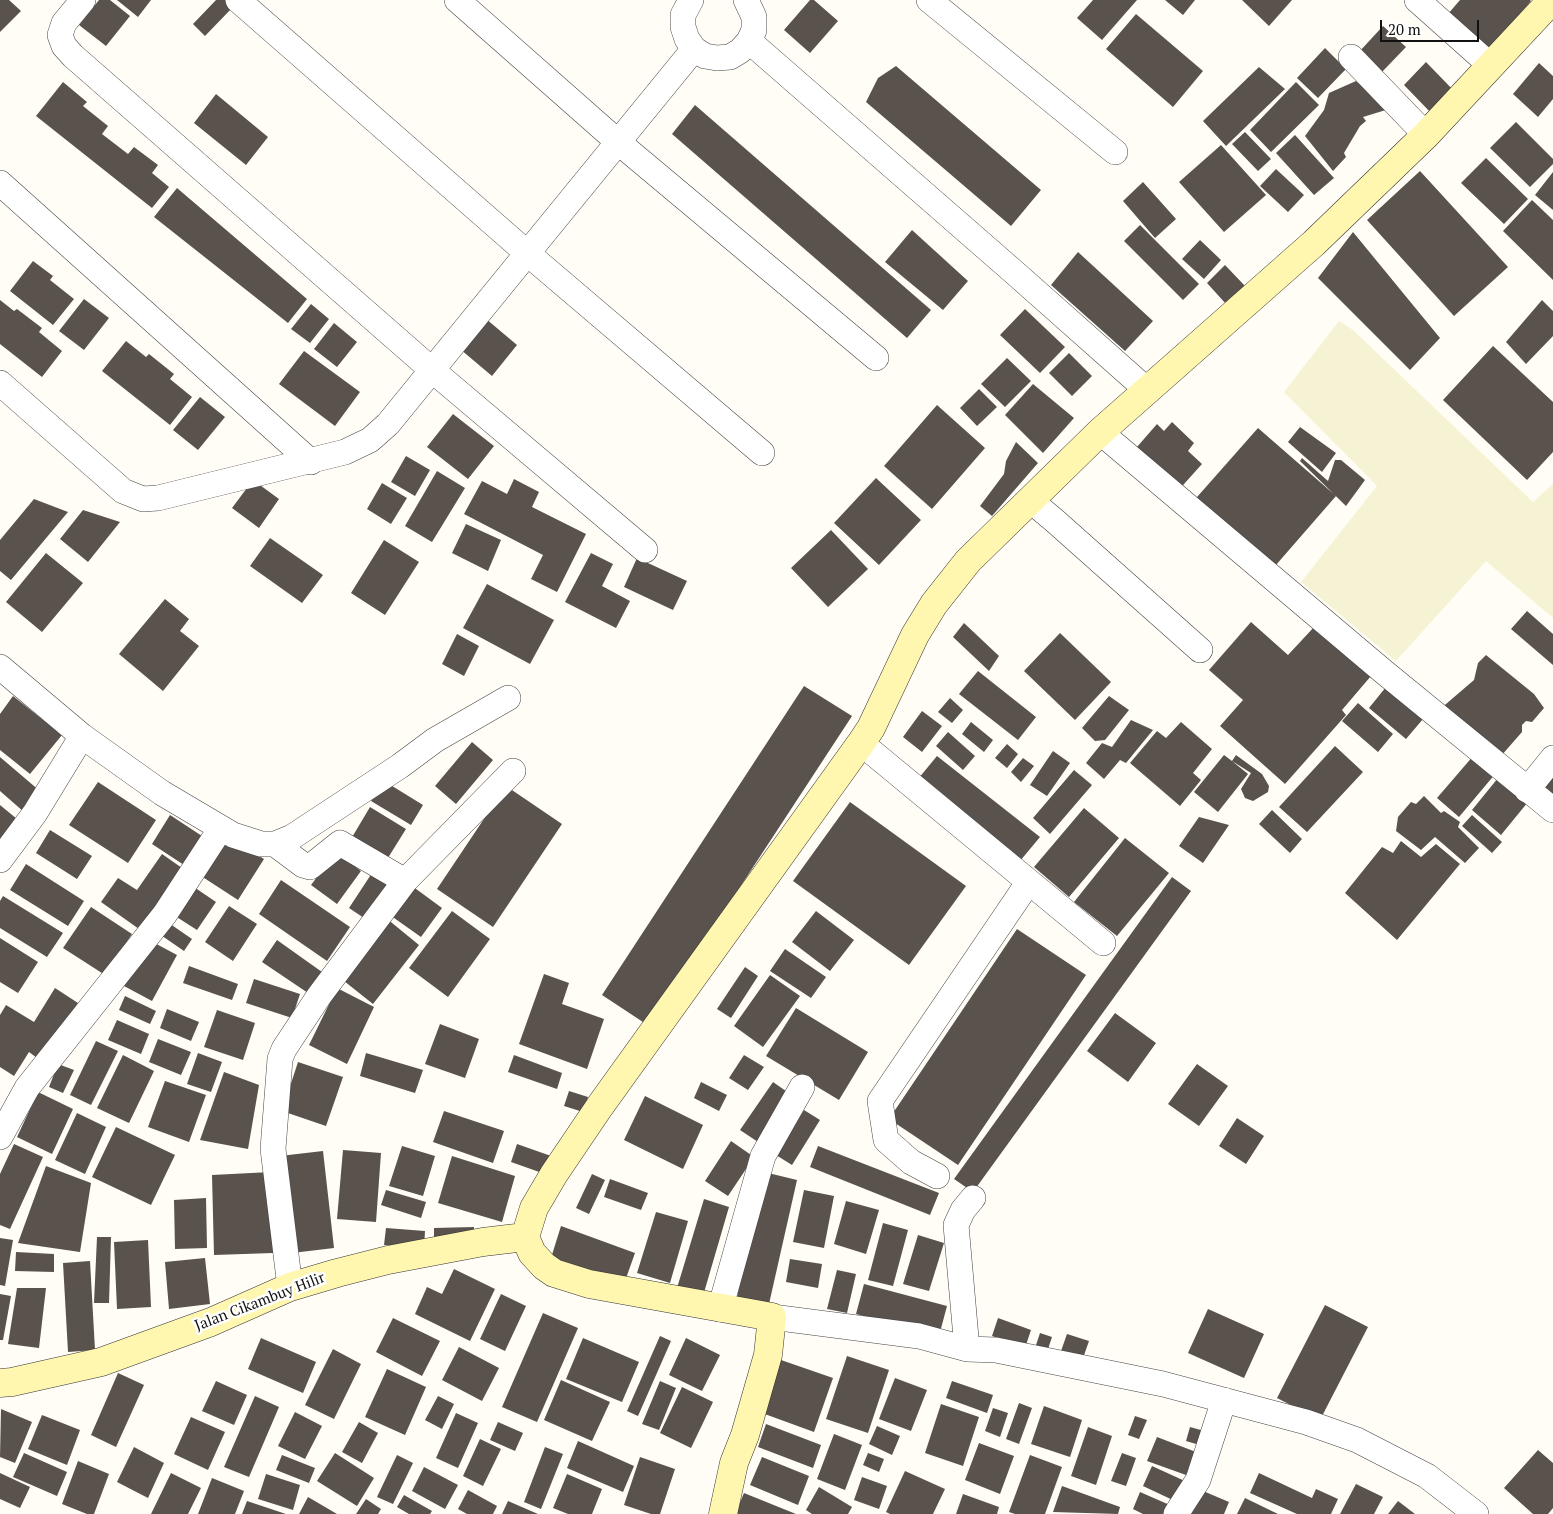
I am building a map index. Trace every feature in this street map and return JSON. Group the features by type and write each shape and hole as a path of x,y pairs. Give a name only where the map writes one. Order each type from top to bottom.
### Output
{"street":[{"path":"83,0 64,23 60,35 64,46 73,56 432,370 645,550"},
{"path":"238,0 527,253 762,453"},
{"path":"457,0 618,142 876,358"},
{"path":"691,0 683,15 683,27 687,39 694,49 705,56 717,58 730,57 749,42 754,30 754,17 746,0"},
{"path":"929,0 1115,152"},
{"path":"1418,0 1490,65"},
{"path":"1476,1514 1427,1476 1357,1440 1306,1422 1163,1384 996,1350 967,1349 919,1336 720,1309 589,1284 554,1273 544,1266 532,1252 525,1237 534,1208 590,1121 862,743 915,635 934,604 968,561 1100,432 1314,242 1426,135 1552,0"},
{"path":"749,42 1028,284 1148,391"},
{"path":"0,383 123,491 143,499 158,498 311,462 345,452 370,440 388,424 694,49"},
{"path":"1351,57 1426,135"},
{"path":"0,183 311,462"},
{"path":"1100,432 1384,672 1553,810"},
{"path":"1030,500 1200,650"},
{"path":"0,667 82,736 162,793 221,828 249,842 275,844 297,833 400,766 435,740 508,698"},
{"path":"0,860 35,813 82,736"},
{"path":"862,743 1028,883 1103,943"},
{"path":"1527,790 1553,758"},
{"path":"290,1287 273,1149 280,1059 284,1049 319,996 405,881 513,771"},
{"path":"0,1137 26,1088 165,914 221,828"},
{"path":"275,844 303,865 310,867 340,843 405,881"},
{"path":"937,1176 911,1162 886,1140 880,1101 1028,883"},
{"path":"720,1309 763,1156 802,1087"},
{"path":"967,1349 956,1225 963,1210 973,1198"},
{"name":"Jalan Cikambuy Hilir","path":"0,1383 101,1362 211,1322 290,1287 388,1260 483,1242 525,1237"},
{"path":"723,1514 734,1463 745,1435 768,1355 772,1317"},
{"path":"1176,1514 1198,1480 1224,1400"}],"shaded area":[{"path":"1339,321 1353,330 1533,502 1553,484 1553,618 1486,561 1396,661 1301,582 1377,486 1284,392"}],"building":[{"path":"0,0 9,0 21,11 0,32"},
{"path":"99,0 110,0 130,16 106,46 79,25"},
{"path":"117,0 151,0 138,17"},
{"path":"216,0 226,0 233,7 205,36 193,24"},
{"path":"810,0 814,0 838,21 810,53 784,30"},
{"path":"1093,0 1137,0 1102,40 1077,18"},
{"path":"1165,0 1195,0 1183,15"},
{"path":"1242,0 1292,0 1269,26"},
{"path":"1460,0 1531,1 1489,50 1448,14"},
{"path":"1136,14 1203,71 1173,107 1106,49"},
{"path":"1383,26 1406,47 1381,73 1359,52"},
{"path":"1325,48 1346,69 1318,98 1297,78"},
{"path":"1426,62 1456,93 1433,115 1404,85"},
{"path":"1539,63 1553,76 1553,99 1538,117 1513,94"},
{"path":"896,66 1041,190 1011,226 866,102 878,78"},
{"path":"1259,67 1285,89 1226,146 1203,121"},
{"path":"1356,81 1389,109 1363,117 1366,121 1360,126 1344,153 1346,157 1333,171 1305,136 1324,110 1329,93"},
{"path":"63,82 87,102 83,106 108,126 102,134 128,154 134,147 158,165 152,173 169,187 152,208 36,116"},
{"path":"1296,82 1319,105 1271,152 1250,130"},
{"path":"216,94 268,137 246,165 194,123"},
{"path":"695,105 931,310 907,338 672,134"},
{"path":"1516,122 1553,159 1553,164 1530,187 1490,148"},
{"path":"1245,132 1271,159 1258,171 1232,144"},
{"path":"1295,135 1334,178 1314,195 1276,153"},
{"path":"1221,145 1266,195 1224,232 1179,182"},
{"path":"1486,158 1528,199 1504,224 1461,183"},
{"path":"1276,169 1304,195 1288,212 1260,186"},
{"path":"1420,171 1508,267 1454,316 1367,220"},
{"path":"1553,172 1553,210 1535,195"},
{"path":"1143,182 1176,219 1155,238 1123,201"},
{"path":"177,188 307,299 288,323 154,217"},
{"path":"1532,200 1553,220 1553,280 1503,231"},
{"path":"1140,225 1199,284 1183,300 1124,241"},
{"path":"912,230 968,281 943,310 885,262"},
{"path":"1353,232 1440,338 1410,370 1318,278"},
{"path":"1200,240 1221,260 1204,279 1182,259"},
{"path":"1078,252 1153,321 1125,351 1051,285"},
{"path":"33,261 53,276 50,280 74,299 53,325 10,291"},
{"path":"1225,265 1245,286 1226,304 1207,283"},
{"path":"84,299 109,318 84,350 59,331"},
{"path":"0,300 14,311 17,309 42,328 39,332 62,351 42,377 0,344"},
{"path":"1542,300 1553,311 1553,336 1526,364 1506,342"},
{"path":"311,304 329,319 310,343 291,329"},
{"path":"1025,309 1065,347 1040,373 1000,335"},
{"path":"485,318 517,345 492,376 460,349"},
{"path":"334,323 357,342 337,367 314,349"},
{"path":"126,341 146,357 149,354 174,374 170,379 192,397 170,425 102,371"},
{"path":"1493,346 1553,402 1553,452 1527,480 1443,400"},
{"path":"304,351 360,392 335,426 279,384"},
{"path":"1069,353 1092,376 1072,396 1049,373"},
{"path":"1007,358 1031,381 1005,407 981,384"},
{"path":"1033,384 1074,418 1043,453 1005,415"},
{"path":"979,389 997,407 977,426 960,408"},
{"path":"200,397 225,417 198,450 173,430"},
{"path":"937,405 985,448 932,509 884,466"},
{"path":"453,414 494,446 468,479 427,447"},
{"path":"1172,422 1194,443 1188,451 1202,464 1175,494 1130,455 1157,424 1164,431"},
{"path":"1300,427 1336,453 1322,472 1288,442"},
{"path":"1258,428 1336,496 1269,573 1190,505"},
{"path":"1016,442 1038,463 992,516 980,506 1004,474 1006,461"},
{"path":"406,456 430,470 415,496 391,482"},
{"path":"1302,458 1328,481 1335,460 1341,460 1365,480 1346,506 1300,461"},
{"path":"437,471 465,488 432,542 405,526"},
{"path":"876,478 921,520 879,565 834,523"},
{"path":"514,479 539,492 532,507 586,534 557,592 531,579 543,555 464,514 482,481 507,494"},
{"path":"253,480 279,499 259,528 232,508"},
{"path":"382,483 407,498 391,524 367,509"},
{"path":"34,499 68,512 11,580 0,571 0,540"},
{"path":"83,510 120,522 88,562 60,539"},
{"path":"466,524 501,540 488,571 452,553"},
{"path":"831,530 868,569 828,607 791,568"},
{"path":"270,538 323,575 302,603 250,566"},
{"path":"384,540 419,562 385,615 351,593"},
{"path":"46,553 83,583 42,632 6,602"},
{"path":"591,553 613,564 602,586 630,601 616,628 565,602"},
{"path":"637,558 687,581 673,610 624,587"},
{"path":"487,584 554,620 530,664 463,628"},
{"path":"165,599 189,619 180,631 199,646 163,691 119,654"},
{"path":"1527,611 1553,634 1553,665 1511,629"},
{"path":"1251,622 1288,655 1315,626 1371,676 1342,710 1346,715 1285,784 1220,726 1243,700 1209,670"},
{"path":"964,623 999,656 989,671 953,637"},
{"path":"1060,633 1111,682 1075,720 1024,671"},
{"path":"457,634 479,646 464,676 442,664"},
{"path":"1486,655 1534,694 1544,708 1532,722 1526,721 1522,725 1522,732 1501,756 1439,710 1474,680 1478,663"},
{"path":"978,671 1036,717 1018,740 959,694"},
{"path":"804,686 852,716 649,1026 602,995"},
{"path":"1386,687 1423,719 1406,739 1369,708"},
{"path":"13,696 62,735 30,774 0,750 0,714"},
{"path":"1109,696 1129,710 1105,740 1095,741 1082,728"},
{"path":"950,698 963,710 952,723 938,712"},
{"path":"1358,703 1393,734 1378,752 1342,721"},
{"path":"922,711 942,726 922,752 903,737"},
{"path":"1131,720 1153,730 1126,763 1120,760 1104,779 1086,763 1102,743 1112,747"},
{"path":"971,722 993,740 984,752 962,734"},
{"path":"1181,722 1212,749 1193,773 1201,780 1180,806 1130,763 1157,731 1166,738"},
{"path":"948,732 975,756 963,770 936,746"},
{"path":"472,742 493,760 456,804 435,786"},
{"path":"1007,744 1018,754 1007,768 995,758"},
{"path":"1335,746 1363,772 1307,832 1279,807"},
{"path":"1053,751 1070,763 1047,796 1030,785"},
{"path":"1224,755 1248,774 1218,812 1194,792"},
{"path":"1236,755 1262,774 1269,786 1268,792 1253,801 1245,798 1241,789 1251,773 1232,761"},
{"path":"1474,755 1496,773 1459,817 1437,798"},
{"path":"937,756 1040,837 1020,861 918,779"},
{"path":"0,757 41,792 24,812 0,791"},
{"path":"1023,758 1034,766 1021,782 1011,772"},
{"path":"1074,770 1092,785 1050,834 1033,818"},
{"path":"1553,773 1553,802 1539,790"},
{"path":"1498,778 1528,802 1501,835 1472,810"},
{"path":"384,781 423,805 411,825 371,801"},
{"path":"98,782 156,820 128,863 69,825"},
{"path":"506,786 562,824 493,927 437,889"},
{"path":"1424,796 1441,813 1444,811 1460,822 1458,827 1479,848 1465,863 1435,837 1421,850 1396,831 1398,817 1411,802 1416,804"},
{"path":"850,802 966,886 909,965 793,881"},
{"path":"0,805 17,819 0,839"},
{"path":"370,807 406,829 386,861 351,839"},
{"path":"1084,808 1119,838 1069,897 1034,867"},
{"path":"1272,810 1302,839 1290,853 1259,824"},
{"path":"170,815 205,838 187,867 152,844"},
{"path":"1472,815 1502,842 1492,853 1462,826"},
{"path":"1199,817 1229,825 1203,863 1179,846"},
{"path":"50,830 92,856 77,879 36,853"},
{"path":"223,834 264,859 238,900 198,874"},
{"path":"1125,838 1169,873 1117,936 1074,902"},
{"path":"1401,841 1421,857 1436,844 1460,864 1397,940 1345,893 1382,847 1393,853"},
{"path":"336,852 361,871 337,904 311,885"},
{"path":"162,854 182,868 139,929 101,902 118,878 137,890"},
{"path":"26,864 84,901 68,926 10,890"},
{"path":"372,873 394,887 370,922 349,908"},
{"path":"1172,877 1191,891 973,1192 954,1179"},
{"path":"281,880 350,927 327,961 259,914"},
{"path":"408,883 442,908 421,937 387,913"},
{"path":"191,885 216,902 197,930 172,914"},
{"path":"3,896 63,933 47,957 0,928 0,901"},
{"path":"229,906 257,924 233,961 205,942"},
{"path":"91,907 132,934 105,975 63,948"},
{"path":"452,911 490,939 448,997 409,968"},
{"path":"816,911 854,940 830,971 792,942"},
{"path":"386,918 419,945 373,1004 339,977"},
{"path":"163,919 192,939 184,951 155,931"},
{"path":"1017,929 1086,975 958,1165 889,1119"},
{"path":"0,938 38,962 18,993 0,982"},
{"path":"149,940 177,955 152,1001 124,986"},
{"path":"277,940 322,972 308,993 262,962"},
{"path":"785,949 826,977 811,998 770,971"},
{"path":"189,966 238,984 232,1000 183,983"},
{"path":"745,967 758,976 731,1018 717,1009"},
{"path":"544,974 569,983 562,1004 604,1019 587,1069 519,1044"},
{"path":"770,975 800,996 763,1047 734,1026"},
{"path":"254,979 300,994 292,1018 246,1003"},
{"path":"55,988 78,1003 41,1061 29,1052 14,1076 0,1067 0,1015 6,1005 34,1022"},
{"path":"337,988 374,1007 347,1064 309,1045"},
{"path":"125,996 156,1011 150,1024 119,1010"},
{"path":"796,1008 868,1052 839,1100 766,1056"},
{"path":"167,1009 199,1022 191,1041 160,1028"},
{"path":"217,1010 255,1023 243,1060 204,1047"},
{"path":"1115,1013 1156,1043 1128,1082 1087,1051"},
{"path":"117,1020 149,1034 141,1054 108,1040"},
{"path":"440,1024 479,1039 465,1078 425,1064"},
{"path":"158,1039 191,1052 181,1075 149,1062"},
{"path":"96,1041 118,1051 91,1105 70,1095"},
{"path":"198,1053 222,1062 211,1092 187,1084"},
{"path":"366,1053 423,1070 415,1093 360,1076"},
{"path":"123,1055 154,1071 129,1123 97,1108"},
{"path":"514,1055 562,1073 557,1089 508,1072"},
{"path":"744,1055 764,1067 748,1090 729,1078"},
{"path":"298,1062 343,1077 326,1126 282,1111"},
{"path":"58,1064 74,1070 63,1093 49,1087"},
{"path":"1197,1064 1228,1086 1199,1126 1168,1104"},
{"path":"224,1072 259,1085 248,1149 200,1140"},
{"path":"165,1081 206,1095 189,1142 148,1127"},
{"path":"701,1082 727,1095 719,1111 694,1098"},
{"path":"773,1082 793,1096 761,1144 740,1130"},
{"path":"569,1091 588,1097 583,1112 564,1106"},
{"path":"38,1092 73,1109 52,1154 17,1137"},
{"path":"645,1096 703,1125 683,1169 624,1140"},
{"path":"804,1110 820,1120 792,1165 776,1155"},
{"path":"444,1111 504,1131 493,1163 433,1142"},
{"path":"77,1113 106,1127 85,1174 55,1160"},
{"path":"1237,1118 1264,1136 1246,1164 1219,1146"},
{"path":"116,1127 175,1155 151,1205 92,1177"},
{"path":"731,1141 754,1157 728,1196 705,1181"},
{"path":"14,1144 43,1157 10,1229 0,1225 0,1174"},
{"path":"517,1144 551,1156 545,1174 511,1162"},
{"path":"402,1146 435,1156 423,1196 389,1186"},
{"path":"818,1146 939,1193 930,1215 810,1167"},
{"path":"343,1150 381,1153 376,1222 337,1219"},
{"path":"323,1151 334,1248 292,1253 280,1156"},
{"path":"452,1156 515,1176 502,1222 438,1203"},
{"path":"46,1166 91,1183 80,1252 18,1243"},
{"path":"271,1172 273,1253 214,1255 212,1175"},
{"path":"764,1172 797,1180 769,1304 737,1297"},
{"path":"592,1174 605,1180 589,1214 576,1208"},
{"path":"610,1179 648,1193 641,1210 604,1197"},
{"path":"386,1190 426,1202 421,1218 381,1205"},
{"path":"804,1190 834,1196 824,1248 793,1242"},
{"path":"206,1198 207,1248 175,1249 174,1200"},
{"path":"704,1199 729,1207 703,1296 677,1288"},
{"path":"846,1201 879,1210 866,1254 834,1244"},
{"path":"656,1212 688,1221 670,1283 637,1273"},
{"path":"883,1223 908,1230 893,1286 868,1280"},
{"path":"561,1226 635,1253 624,1284 551,1258"},
{"path":"474,1227 474,1239 434,1240 434,1228"},
{"path":"386,1228 425,1231 424,1248 384,1245"},
{"path":"918,1235 944,1243 929,1291 903,1284"},
{"path":"97,1237 111,1237 109,1303 94,1303"},
{"path":"0,1238 13,1240 5,1286 0,1285"},
{"path":"148,1240 151,1307 117,1309 114,1242"},
{"path":"16,1252 54,1254 54,1272 15,1271"},
{"path":"205,1258 210,1304 169,1309 165,1262"},
{"path":"790,1259 822,1264 818,1288 786,1282"},
{"path":"90,1261 95,1350 68,1352 63,1263"},
{"path":"454,1269 495,1289 470,1341 415,1314 427,1287 442,1294"},
{"path":"837,1270 856,1274 847,1313 827,1309"},
{"path":"864,1284 947,1306 939,1336 856,1314"},
{"path":"17,1288 46,1288 39,1348 8,1344"},
{"path":"0,1294 11,1296 3,1340 0,1340"},
{"path":"501,1294 526,1306 505,1351 480,1339"},
{"path":"1325,1305 1368,1327 1320,1420 1277,1398"},
{"path":"1208,1309 1264,1334 1244,1378 1188,1353"},
{"path":"543,1313 578,1328 537,1422 502,1407"},
{"path":"393,1318 440,1341 422,1376 376,1352"},
{"path":"998,1318 1031,1330 1025,1348 992,1336"},
{"path":"1040,1333 1052,1337 1047,1352 1035,1348"},
{"path":"1067,1334 1089,1341 1083,1358 1061,1351"},
{"path":"660,1336 671,1341 638,1416 627,1411"},
{"path":"261,1338 316,1362 303,1393 248,1369"},
{"path":"583,1338 639,1362 622,1402 566,1379"},
{"path":"686,1338 720,1355 702,1391 669,1375"},
{"path":"459,1347 499,1368 482,1401 442,1380"},
{"path":"333,1349 361,1364 334,1419 305,1405"},
{"path":"847,1356 889,1370 868,1433 826,1419"},
{"path":"781,1360 833,1378 814,1432 762,1413"},
{"path":"387,1369 426,1387 405,1435 365,1417"},
{"path":"118,1373 144,1385 116,1447 91,1435"},
{"path":"895,1378 927,1390 911,1431 879,1419"},
{"path":"561,1380 610,1402 592,1441 544,1420"},
{"path":"216,1381 247,1395 234,1425 202,1411"},
{"path":"660,1381 676,1388 659,1430 642,1424"},
{"path":"952,1381 993,1395 987,1413 946,1398"},
{"path":"682,1387 713,1402 691,1448 660,1433"},
{"path":"255,1396 279,1407 249,1477 224,1467"},
{"path":"438,1396 454,1404 442,1429 425,1420"},
{"path":"1019,1403 1032,1408 1019,1444 1006,1439"},
{"path":"941,1404 979,1417 963,1466 925,1453"},
{"path":"1044,1406 1082,1420 1070,1457 1031,1444"},
{"path":"993,1408 1008,1413 1000,1437 985,1431"},
{"path":"1,1409 32,1422 15,1463 0,1457"},
{"path":"295,1412 322,1426 305,1459 278,1446"},
{"path":"456,1413 478,1423 458,1468 436,1458"},
{"path":"42,1415 80,1430 67,1465 28,1449"},
{"path":"1135,1416 1147,1420 1139,1439 1128,1435"},
{"path":"191,1417 225,1432 208,1470 174,1454"},
{"path":"359,1422 378,1433 362,1463 342,1452"},
{"path":"498,1422 523,1433 515,1451 490,1440"},
{"path":"766,1424 821,1445 813,1468 758,1447"},
{"path":"877,1426 900,1436 892,1455 869,1444"},
{"path":"1088,1427 1112,1436 1096,1485 1071,1476"},
{"path":"1190,1427 1208,1432 1203,1446 1186,1441"},
{"path":"834,1434 862,1445 845,1490 817,1479"},
{"path":"1157,1437 1196,1452 1186,1475 1147,1461"},
{"path":"480,1439 501,1449 483,1486 463,1476"},
{"path":"578,1441 634,1466 623,1492 567,1468"},
{"path":"979,1443 1014,1456 1000,1494 965,1480"},
{"path":"134,1447 164,1463 148,1498 117,1482"},
{"path":"545,1447 563,1454 541,1509 524,1502"},
{"path":"1538,1450 1553,1463 1553,1508 1548,1514 1533,1514 1504,1488"},
{"path":"24,1453 67,1472 57,1496 13,1477"},
{"path":"335,1453 374,1478 357,1506 317,1481"},
{"path":"868,1453 884,1459 879,1472 863,1465"},
{"path":"1122,1453 1136,1458 1126,1486 1111,1481"},
{"path":"282,1455 315,1468 309,1483 276,1470"},
{"path":"397,1455 413,1463 393,1504 377,1497"},
{"path":"1030,1455 1062,1467 1045,1514 1015,1514 1009,1512"},
{"path":"640,1457 675,1469 660,1514 651,1514 624,1505"},
{"path":"762,1457 809,1476 798,1505 750,1485"},
{"path":"78,1461 109,1474 94,1514 87,1514 62,1504"},
{"path":"1152,1466 1187,1482 1177,1502 1143,1486"},
{"path":"424,1467 458,1485 445,1509 412,1491"},
{"path":"905,1471 945,1489 933,1514 890,1514 886,1512"},
{"path":"0,1473 30,1487 20,1508 0,1499"},
{"path":"171,1473 201,1488 188,1514 151,1514"},
{"path":"1259,1473 1312,1498 1316,1489 1338,1499 1331,1514 1297,1514 1250,1493"},
{"path":"266,1474 300,1485 293,1510 258,1499"},
{"path":"567,1474 602,1489 592,1514 568,1514 553,1508"},
{"path":"862,1477 887,1486 879,1509 854,1500"},
{"path":"212,1478 244,1491 235,1514 198,1514"},
{"path":"1356,1484 1383,1497 1374,1514 1340,1514"},
{"path":"1062,1486 1120,1507 1118,1514 1053,1512"},
{"path":"819,1487 852,1507 848,1514 812,1514 806,1510"},
{"path":"1196,1488 1229,1502 1224,1514 1186,1514"},
{"path":"468,1490 497,1506 493,1514 467,1514 458,1509"},
{"path":"1140,1492 1172,1506 1168,1514 1143,1514 1133,1509"},
{"path":"744,1493 796,1514 735,1514"},
{"path":"963,1494 999,1507 997,1514 956,1514"},
{"path":"404,1495 432,1511 430,1514 409,1514 397,1507"},
{"path":"308,1497 337,1514 299,1514"},
{"path":"1245,1498 1278,1514 1237,1514"},
{"path":"366,1499 381,1509 378,1514 356,1514"},
{"path":"247,1501 286,1514 242,1514"},
{"path":"508,1501 538,1514 502,1514"},
{"path":"1398,1501 1415,1514 1388,1514"}]}
